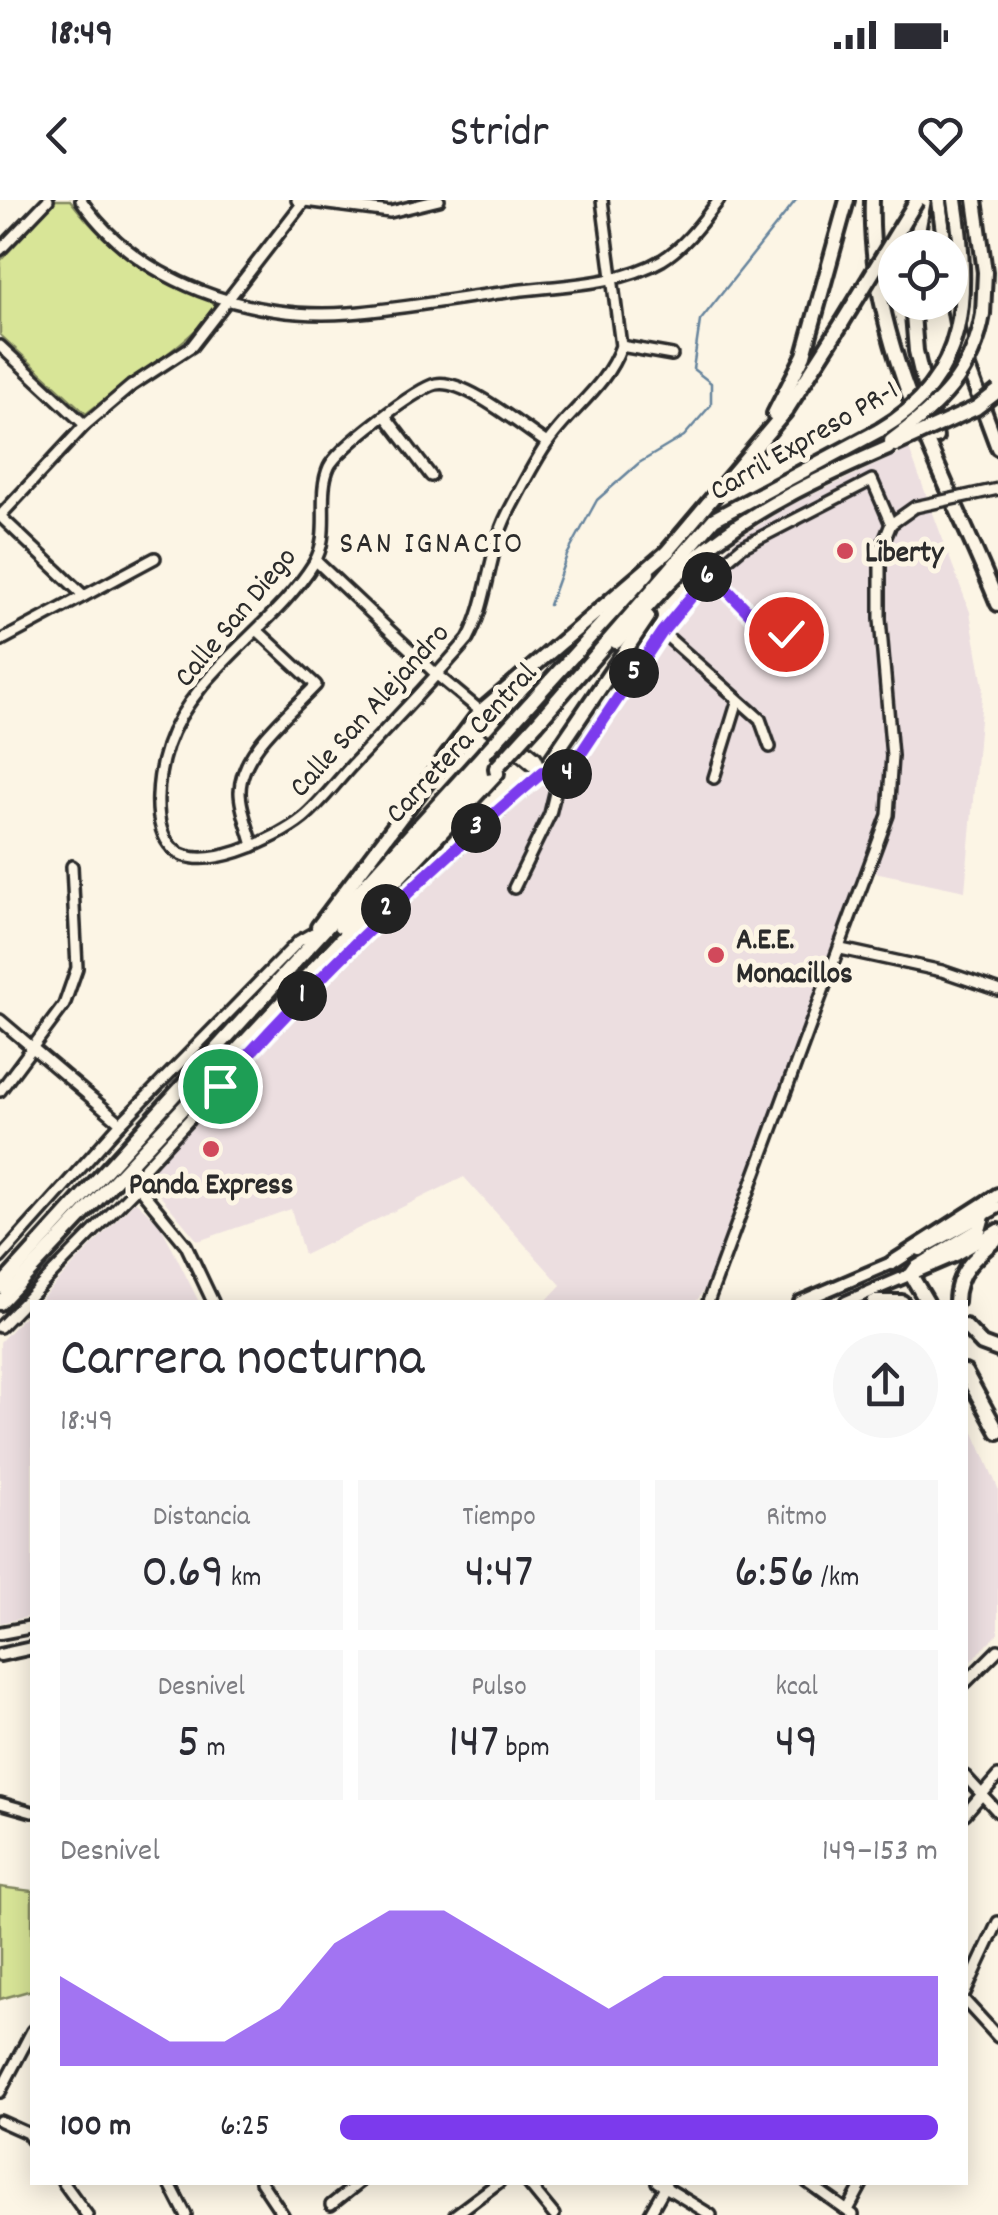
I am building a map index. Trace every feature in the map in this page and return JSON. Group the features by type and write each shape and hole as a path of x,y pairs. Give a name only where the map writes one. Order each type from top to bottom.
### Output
{"highway":[{"path":"758,443 804,356 847,200"},
{"path":"872,200 874,272 887,332 998,604"},
{"path":"916,230 920,200"},
{"name":"Carretera Central","path":"0,1303 533,720 785,412 920,200"},
{"path":"939,200 943,230"},
{"name":"Carril Expreso PR-1","path":"533,720 650,588 728,508 880,430 919,400 943,366 956,336 965,270 955,200"},
{"path":"889,444 956,386 976,344 983,314 984,272 975,200"},
{"path":"914,320 916,350 949,484"},
{"path":"956,320 962,351 998,448"},
{"name":"Carretera Central","path":"0,1287 254,1011 676,577 729,532 790,494 889,444 976,408 998,391"},
{"path":"254,1011 254,1002 312,933 480,712 668,551"},
{"path":"543,772 676,577"},
{"path":"892,1263 998,1195"},
{"path":"925,1300 911,1276 922,1260 979,1230 983,1216"},
{"path":"956,1300 956,1288 967,1266 998,1238"},
{"path":"0,1312 16,1285"},
{"path":"968,1329 982,1344 998,1350"},
{"path":"968,1377 998,1432"}],"main road":[{"path":"805,1300 892,1263 998,1206"},
{"path":"851,1300 911,1276 998,1230"},
{"path":"0,1633 30,1626"},
{"path":"0,1655 30,1648"}],"street":[{"path":"0,250 48,200"},
{"path":"81,200 124,248 171,279 231,301 274,310 346,314 613,277 660,261 688,240 720,200"},
{"path":"84,596 0,516 85,425 131,386 192,346 231,301 302,201 390,212 438,200"},
{"path":"602,200 620,346 672,355"},
{"path":"0,346 85,425"},
{"name":"Calle San Alejandro","path":"253,846 302,819 437,675 478,621 505,518 547,443 598,387 613,367 620,346"},
{"name":"Calle San Diego","path":"253,846 199,861 182,856 168,844 159,816 159,783 168,744 196,696 316,562 325,527 328,468 341,452 432,384 453,382 547,443"},
{"path":"386,417 431,476"},
{"path":"514,888 550,814 557,785 662,632 711,573 742,547 872,480 891,524"},
{"path":"709,1300 842,949 888,815 892,756 880,619 880,550 891,524 915,507 998,488"},
{"path":"0,641 155,558"},
{"path":"316,562 437,675 480,712 494,717 536,756 543,772 557,785"},
{"path":"711,573 758,622 784,633 799,651 799,662"},
{"path":"253,846 240,796 242,774 254,754 316,685 257,630"},
{"path":"662,632 760,719 770,747"},
{"path":"714,778 738,700"},
{"path":"0,1326 137,1182 357,938 543,772"},
{"path":"0,1091 64,1004 77,968 72,866"},
{"path":"0,1258 121,1124 299,941 312,933"},
{"path":"842,949 942,971 998,990"},
{"path":"0,1020 121,1124"},
{"path":"137,1182 186,1246 212,1300"},
{"path":"968,1680 998,1650"},
{"path":"968,1810 998,1776"},
{"path":"968,1779 998,1812"},
{"path":"0,1803 30,1811"},
{"path":"968,1987 998,1922"},
{"path":"968,2004 998,2037"},
{"path":"0,2092 30,2035"},
{"path":"0,2121 30,2132"},
{"path":"66,2185 87,2215"},
{"path":"171,2185 183,2214"},
{"path":"263,2185 283,2215"},
{"path":"331,2205 357,2185"},
{"path":"454,2215 495,2185"},
{"path":"529,2185 554,2215"},
{"path":"649,2215 663,2185"},
{"path":"664,2185 708,2214"},
{"path":"812,2185 851,2212 862,2185"}],"shaded area":[{"path":"909,449 970,612 983,686 965,891 860,869 709,1282 697,1300 547,1300 561,1285 464,1177 304,1255 291,1209 198,1241 151,1185 158,1176 152,1169 329,977 475,840 564,768 609,695 703,570 737,539 788,506"},
{"path":"135,1201 160,1224 198,1300 40,1300"},
{"path":"30,1310 30,1616 0,1623 0,1342"},
{"path":"968,1419 998,1488 998,1634 968,1664"}],"green space":[{"path":"56,200 70,200 133,263 171,285 213,301 216,309 170,352 86,414 0,335 0,261"},
{"path":"0,1887 30,1891 30,1991 0,1999"}],"waterway":[{"path":"549,605 567,555 597,500 639,463 684,436 711,405 711,383 693,369 700,321 796,200"}],"place":[{"name":"Liberty","path":"845,551"},
{"name":"A.E.E. Monacillos","path":"716,955"},
{"name":"Panda Express","path":"211,1149"}],"district":[{"name":"SAN IGNACIO","path":"432,541"}],"route":[{"path":"220,1086 316,980 460,842 543,772 557,785 564,779 662,632 711,573 758,622 786,634"}]}
